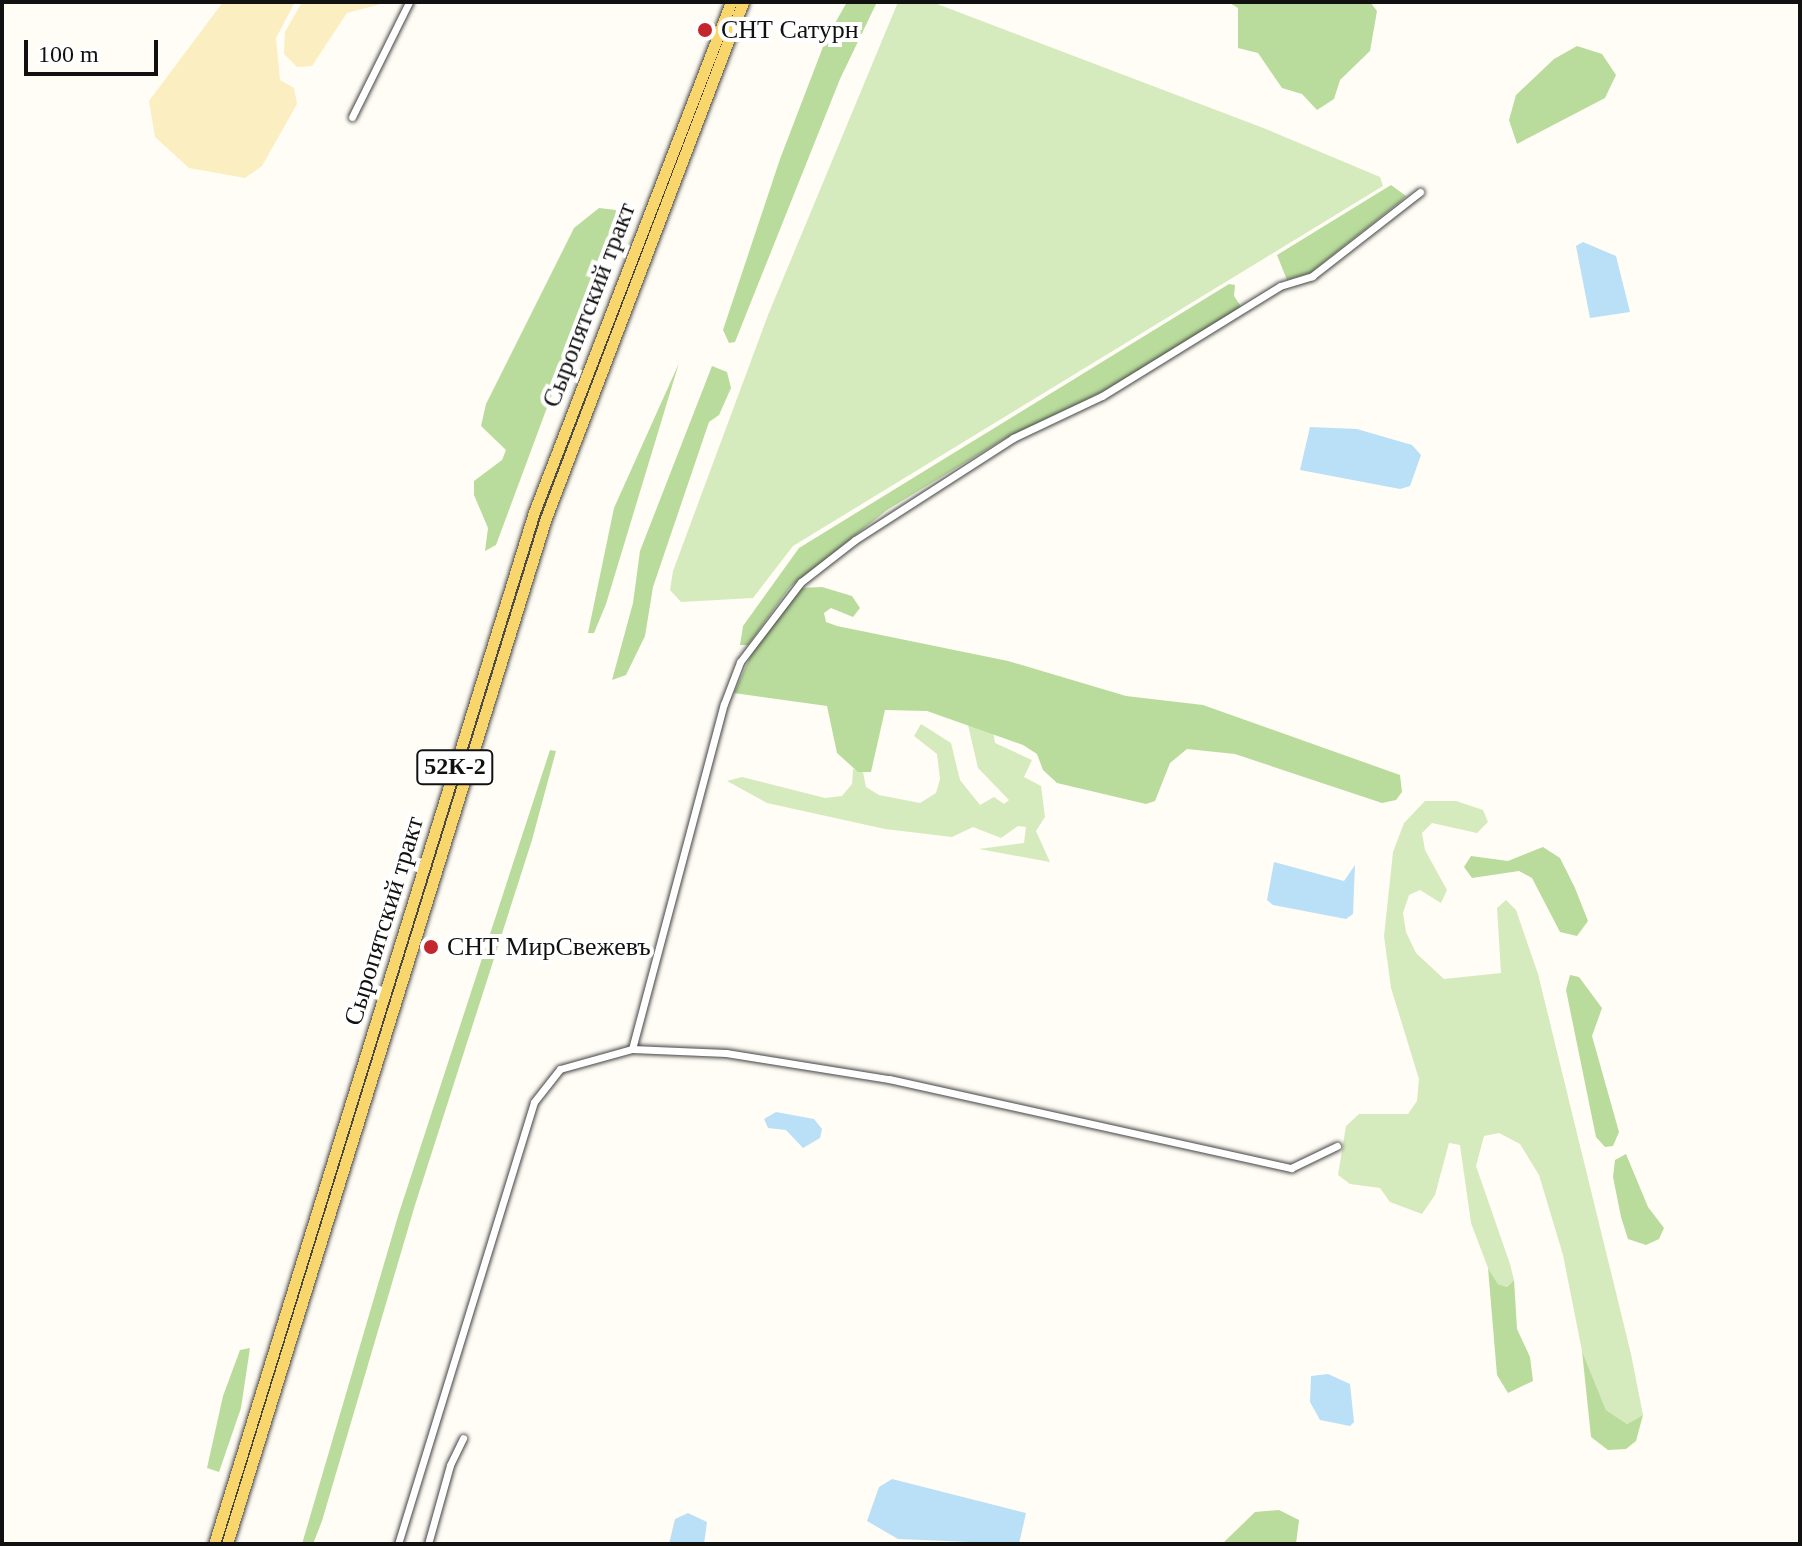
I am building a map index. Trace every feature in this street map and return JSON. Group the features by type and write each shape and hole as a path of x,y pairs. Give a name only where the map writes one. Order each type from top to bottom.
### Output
{"main road":[{"name":"Сыропятский тракт","path":"214,1544 534,512 731,2"},
{"name":"Сыропятский тракт","path":"227,1544 546,518 743,2"}],"street":[{"path":"352,117 409,2"},
{"path":"632,1049 724,704 740,662 801,582 855,540 1013,438 1102,396 1280,286 1312,276 1420,192"},
{"path":"398,1544 534,1102 560,1069 632,1049 726,1053 806,1063 1291,1168 1337,1146"},
{"path":"428,1544 450,1465 463,1438"}],"green space":[{"path":"847,2 877,2 840,79 735,342 729,343 723,330 780,159 826,39"},
{"path":"898,2 932,2 1266,129 1380,177 1383,186 793,546 753,598 681,602 670,590 673,571 768,315"},
{"path":"1228,2 1370,2 1377,11 1370,51 1340,80 1334,99 1317,110 1302,94 1282,88 1258,53 1238,48 1238,8"},
{"path":"1577,46 1602,54 1616,75 1605,98 1517,144 1509,120 1516,95 1554,59"},
{"path":"1391,185 1406,196 1310,273 1287,280 1277,255"},
{"path":"599,208 616,210 614,227 496,545 485,551 488,528 474,495 474,481 502,460 506,450 481,426 486,404 574,228"},
{"path":"1229,284 1235,285 1234,296 1242,308 1100,393 1004,439 887,510 790,587 748,645 740,645 743,626 799,548"},
{"path":"679,363 606,604 594,633 588,633 614,508"},
{"path":"712,366 727,372 731,388 719,415 709,422 653,587 645,636 626,675 612,680 633,603 640,551"},
{"path":"822,587 852,596 860,608 853,617 831,608 824,613 826,622 837,626 1008,661 1126,696 1203,705 1400,775 1402,792 1396,800 1382,803 1235,754 1187,749 1170,763 1155,801 1146,804 1057,783 1043,770 1037,754 1023,745 927,711 885,710 871,772 858,772 837,753 827,706 734,693 751,655 786,603 800,588"},
{"path":"921,724 951,743 960,780 980,805 994,797 1004,804 1009,800 978,768 968,725 993,731 995,743 1032,760 1024,777 1041,786 1045,817 1036,831 1050,862 979,849 1024,843 1026,827 1018,826 1001,838 973,827 952,837 885,829 767,803 727,781 742,777 825,798 842,796 852,784 853,769 863,772 866,787 879,795 920,803 936,793 940,779 937,754 914,736"},
{"path":"550,750 556,751 532,840 415,1205 322,1521 313,1544 302,1544 398,1216"},
{"path":"1425,801 1456,801 1483,810 1488,822 1477,833 1432,823 1422,833 1425,850 1447,890 1441,903 1420,890 1409,895 1403,913 1406,932 1416,953 1444,979 1501,973 1497,908 1506,900 1516,910 1538,974 1631,1354 1643,1415 1627,1424 1606,1410 1582,1351 1563,1255 1539,1175 1520,1144 1499,1133 1484,1136 1476,1166 1510,1264 1514,1280 1507,1287 1498,1284 1488,1268 1471,1223 1460,1145 1449,1143 1435,1195 1422,1214 1390,1202 1380,1188 1350,1184 1338,1175 1346,1126 1359,1114 1408,1114 1417,1101 1419,1079 1391,988 1384,936 1393,852 1404,823"},
{"path":"1543,847 1560,858 1588,921 1577,936 1560,932 1532,878 1519,871 1472,878 1464,867 1471,856 1508,861"},
{"path":"1570,975 1579,977 1602,1008 1592,1036 1619,1132 1613,1146 1605,1147 1596,1137 1566,990"},
{"path":"1626,1154 1648,1207 1664,1228 1659,1239 1646,1245 1628,1239 1621,1217 1613,1177 1615,1160"},
{"path":"1488,1268 1498,1284 1507,1287 1514,1280 1517,1329 1530,1357 1533,1381 1508,1393 1497,1375"},
{"path":"250,1348 241,1408 219,1472 207,1468 223,1396 240,1350"},
{"path":"1582,1351 1606,1410 1627,1424 1643,1415 1636,1441 1626,1449 1608,1450 1591,1437"},
{"path":"1279,1510 1299,1520 1296,1544 1222,1544 1255,1512"}],"sand":[{"path":"223,2 295,2 276,38 280,80 294,88 297,104 262,166 245,178 189,168 155,137 149,101"},
{"path":"302,2 388,2 347,13 312,66 297,67 284,54 285,32"}],"water":[{"path":"1583,242 1616,256 1630,312 1590,318 1576,246"},
{"path":"1310,427 1357,429 1412,445 1421,455 1410,486 1400,489 1300,470"},
{"path":"1274,862 1344,881 1355,865 1353,914 1346,919 1273,905 1267,900"},
{"path":"776,1112 814,1119 822,1129 820,1138 803,1148 786,1130 768,1128 764,1119"},
{"path":"1328,1374 1350,1384 1354,1422 1350,1426 1320,1420 1310,1402 1311,1376"},
{"path":"892,1479 1026,1513 1019,1544 898,1539 867,1521 879,1487"},
{"path":"688,1513 707,1522 704,1544 669,1544 675,1519"}],"place":[{"name":"СНТ Сатурн","path":"705,30"},
{"name":"СНТ МирСвежевъ","path":"431,947"}]}
